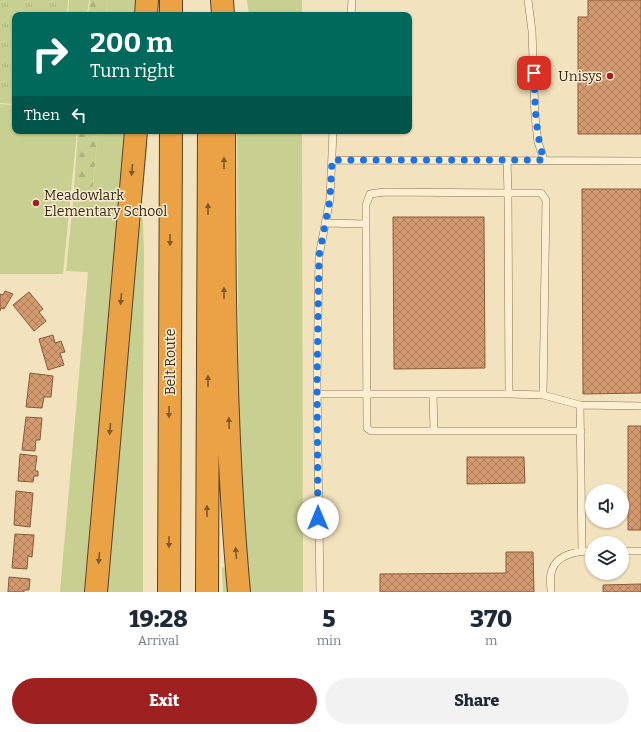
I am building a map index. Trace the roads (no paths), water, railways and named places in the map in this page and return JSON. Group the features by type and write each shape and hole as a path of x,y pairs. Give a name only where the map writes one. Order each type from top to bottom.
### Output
{"highway":[{"path":"146,12 147,0"},
{"path":"171,0 171,12"},
{"path":"209,0 209,12"},
{"path":"222,0 223,12"},
{"path":"96,592 136,134"},
{"name":"Belt Route","path":"169,592 171,134"},
{"path":"207,592 209,134"},
{"path":"224,134 224,298 233,524 239,592"}],"lane":[{"path":"351,12 352,0"},
{"path":"528,0 532,31 535,116 538,142 544,160"},
{"path":"320,592 317,394 319,256 330,199 333,134"},
{"path":"332,160 641,161"},
{"path":"507,160 509,394"},
{"path":"543,395 546,200 541,194 384,192 370,194 366,205 367,428 371,431 581,431"},
{"path":"325,223 366,224"},
{"path":"317,394 543,395 580,405 641,406"},
{"path":"433,395 434,431"},
{"path":"550,592 552,569 560,559 570,554 582,551 580,405"},
{"path":"629,551 641,551"}],"place":[{"name":"Unisys","path":"610,76"},
{"name":"Meadowlark Elementary School","path":"36,203"}]}
